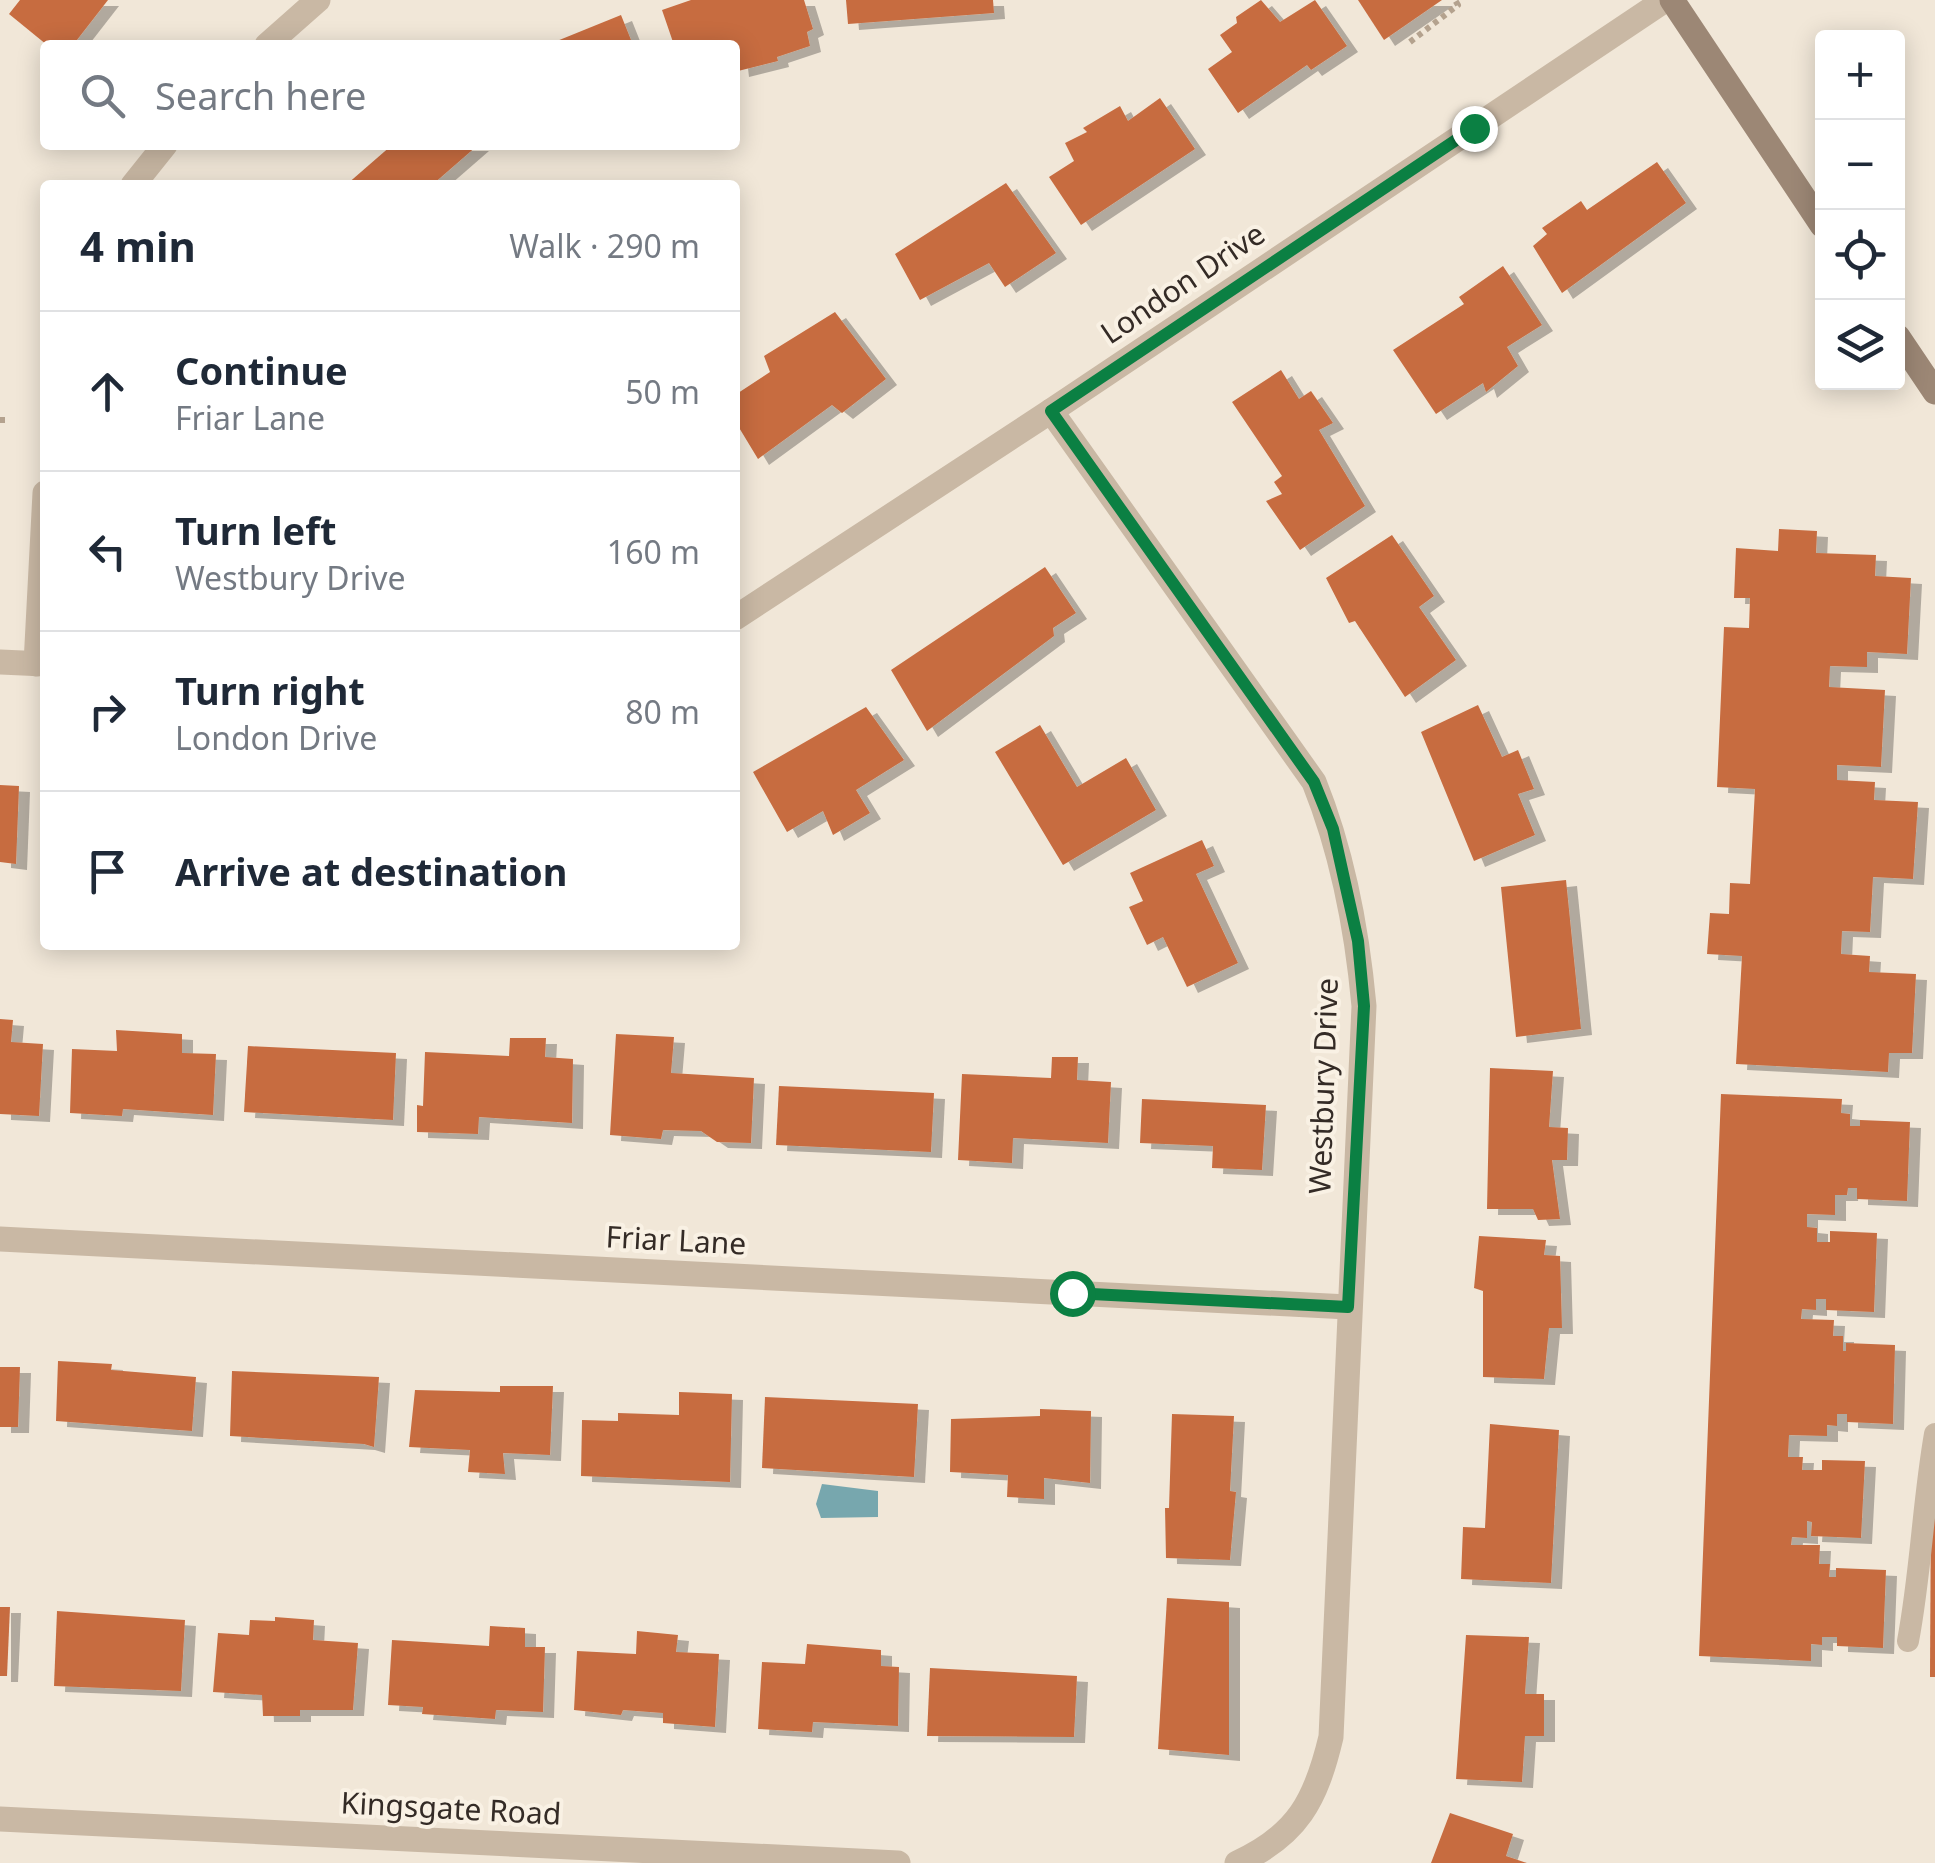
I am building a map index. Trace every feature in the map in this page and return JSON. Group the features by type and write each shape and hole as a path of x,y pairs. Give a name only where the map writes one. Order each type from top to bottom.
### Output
{"main road":[{"path":"1668,0 1815,215"},
{"path":"1905,347 1935,392"}],"street":[{"path":"273,40 318,0"},
{"name":"London Drive","path":"740,615 1668,0"},
{"path":"137,180 161,150"},
{"name":"Westbury Drive","path":"1051,411 1314,782 1333,829 1358,941 1364,1006 1330,1737 1315,1792 1302,1816 1280,1838 1237,1863"},
{"path":"0,662 40,664"},
{"name":"Friar Lane","path":"0,1239 1348,1307"},
{"name":"Kingsgate Road","path":"0,1819 898,1863"}],"lane":[{"path":"1908,1641 1935,1434"}],"path":[{"path":"1410,42 1458,5 1455,0"},
{"path":"0,420 10,420"}],"water":[{"path":"822,1484 878,1491 878,1517 821,1518 816,1504"}],"building":[{"path":"20,0 108,0 77,40 41,40 9,14"},
{"path":"691,0 804,0 813,29 807,32 810,46 777,57 778,61 740,70 740,40 672,40 662,10"},
{"path":"846,0 993,0 994,13 848,24"},
{"path":"1261,0 1280,22 1315,0 1347,46 1311,70 1307,65 1238,113 1208,69 1232,52 1220,35 1237,23 1236,17"},
{"path":"1358,0 1442,0 1384,40"},
{"path":"621,15 631,40 559,40"},
{"path":"1160,98 1195,149 1081,225 1049,177 1074,161 1065,143 1087,132 1083,128 1120,106 1128,121"},
{"path":"386,150 472,150 438,180 352,180"},
{"path":"1657,162 1686,203 1562,293 1533,246 1547,234 1542,228 1581,201 1587,210"},
{"path":"1006,183 1056,253 1005,287 989,263 920,300 895,254"},
{"path":"1503,266 1542,325 1507,347 1518,366 1486,392 1483,383 1436,414 1393,350 1464,304 1459,297"},
{"path":"835,312 886,379 842,413 832,405 758,459 740,429 740,392 770,372 764,356"},
{"path":"1281,370 1299,399 1311,391 1333,423 1319,430 1365,506 1300,550 1266,501 1282,494 1274,482 1282,476 1232,402"},
{"path":"1779,529 1817,531 1816,553 1876,555 1875,576 1911,578 1907,654 1867,652 1867,667 1830,666 1829,687 1885,690 1881,767 1837,765 1837,780 1875,782 1874,800 1918,802 1913,879 1873,877 1870,932 1842,931 1841,954 1870,956 1869,972 1916,974 1912,1053 1889,1053 1888,1072 1736,1064 1742,956 1707,954 1710,913 1729,914 1730,883 1750,884 1755,789 1717,787 1724,627 1749,628 1750,598 1734,598 1736,548 1778,551"},
{"path":"1392,535 1434,596 1419,607 1456,660 1405,697 1355,621 1349,623 1326,578"},
{"path":"1045,567 1076,613 1053,628 1054,636 927,731 891,670"},
{"path":"1478,705 1502,757 1518,750 1534,789 1518,794 1535,835 1474,861 1421,732"},
{"path":"866,707 904,760 856,790 870,813 833,835 823,811 787,832 753,772"},
{"path":"1040,725 1077,787 1126,758 1156,810 1063,865 995,752"},
{"path":"0,785 19,786 16,864 0,862"},
{"path":"1202,840 1214,866 1196,874 1238,963 1187,987 1163,937 1147,945 1129,907 1143,901 1130,873"},
{"path":"1566,880 1581,1029 1516,1037 1501,887"},
{"path":"0,1019 13,1020 11,1042 43,1044 39,1116 0,1114"},
{"path":"116,1030 182,1034 182,1053 216,1054 213,1115 123,1109 122,1116 70,1113 72,1049 117,1051"},
{"path":"616,1034 674,1037 671,1073 754,1078 751,1143 717,1142 701,1131 663,1130 661,1139 610,1135"},
{"path":"510,1038 546,1038 545,1057 573,1059 572,1123 479,1117 478,1134 417,1132 417,1105 423,1106 425,1052 509,1056"},
{"path":"248,1046 396,1053 393,1120 244,1112"},
{"path":"1052,1057 1078,1057 1077,1080 1111,1082 1108,1143 1013,1138 1012,1163 958,1160 962,1074 1051,1078"},
{"path":"1490,1068 1553,1071 1549,1127 1568,1128 1567,1160 1552,1160 1560,1219 1538,1220 1533,1209 1487,1209"},
{"path":"779,1086 934,1093 931,1152 776,1145"},
{"path":"1721,1094 1842,1099 1841,1113 1850,1114 1850,1126 1860,1126 1860,1120 1910,1122 1907,1201 1857,1199 1857,1188 1848,1188 1847,1195 1835,1195 1835,1215 1807,1214 1807,1227 1817,1228 1817,1242 1830,1242 1830,1231 1877,1233 1874,1312 1826,1310 1826,1299 1816,1299 1816,1310 1802,1309 1801,1319 1834,1320 1833,1336 1843,1336 1843,1351 1846,1343 1895,1345 1893,1424 1847,1422 1847,1414 1837,1414 1837,1426 1827,1425 1827,1436 1789,1435 1788,1457 1803,1457 1802,1470 1822,1470 1822,1460 1865,1461 1861,1538 1811,1536 1812,1522 1807,1521 1807,1538 1792,1537 1791,1545 1820,1545 1819,1564 1830,1564 1829,1577 1836,1577 1836,1568 1886,1570 1883,1648 1837,1646 1837,1637 1822,1637 1822,1645 1811,1644 1811,1661 1699,1656"},
{"path":"1142,1099 1266,1105 1262,1170 1212,1168 1213,1146 1140,1143"},
{"path":"1479,1236 1546,1240 1544,1255 1560,1256 1562,1328 1549,1328 1544,1379 1483,1377 1483,1291 1474,1288"},
{"path":"58,1361 112,1364 111,1370 196,1377 192,1431 56,1421"},
{"path":"0,1367 20,1367 18,1427 0,1427"},
{"path":"232,1371 379,1377 374,1447 230,1436"},
{"path":"500,1386 553,1386 550,1455 503,1453 505,1474 468,1472 470,1450 409,1447 415,1390 500,1392"},
{"path":"679,1392 732,1394 730,1482 581,1476 582,1420 618,1421 618,1413 679,1415"},
{"path":"765,1397 918,1404 914,1477 762,1468"},
{"path":"1040,1409 1091,1411 1090,1483 1044,1478 1044,1499 1007,1497 1008,1475 950,1472 951,1419 1040,1416"},
{"path":"1172,1414 1234,1416 1230,1491 1236,1492 1230,1560 1166,1558 1165,1508 1169,1508"},
{"path":"1490,1424 1559,1430 1551,1583 1461,1579 1463,1527 1485,1528"},
{"path":"1931,1495 1935,1495 1935,1677 1930,1677"},
{"path":"1167,1598 1229,1602 1229,1755 1158,1749"},
{"path":"0,1607 10,1607 7,1676 0,1676"},
{"path":"57,1611 185,1620 181,1691 54,1686"},
{"path":"275,1617 314,1620 313,1640 358,1643 353,1710 300,1710 300,1716 263,1716 262,1695 213,1692 218,1633 249,1635 250,1620 275,1621"},
{"path":"490,1626 525,1628 525,1647 545,1647 543,1712 496,1710 495,1719 422,1714 423,1707 388,1705 392,1640 489,1646"},
{"path":"637,1631 678,1635 676,1652 719,1654 715,1727 663,1723 663,1713 623,1710 621,1715 574,1710 577,1651 636,1654"},
{"path":"1466,1635 1529,1637 1525,1694 1544,1694 1544,1736 1525,1736 1522,1782 1456,1779"},
{"path":"807,1644 881,1650 881,1666 899,1667 898,1726 813,1722 812,1732 758,1729 762,1662 805,1664"},
{"path":"930,1668 1077,1676 1074,1737 927,1736"},
{"path":"1450,1813 1513,1834 1506,1856 1527,1863 1431,1863"}],"route":[{"path":"1072,1293 1348,1307 1364,1006 1358,941 1333,829 1314,782 1051,411 1474,128"}]}
